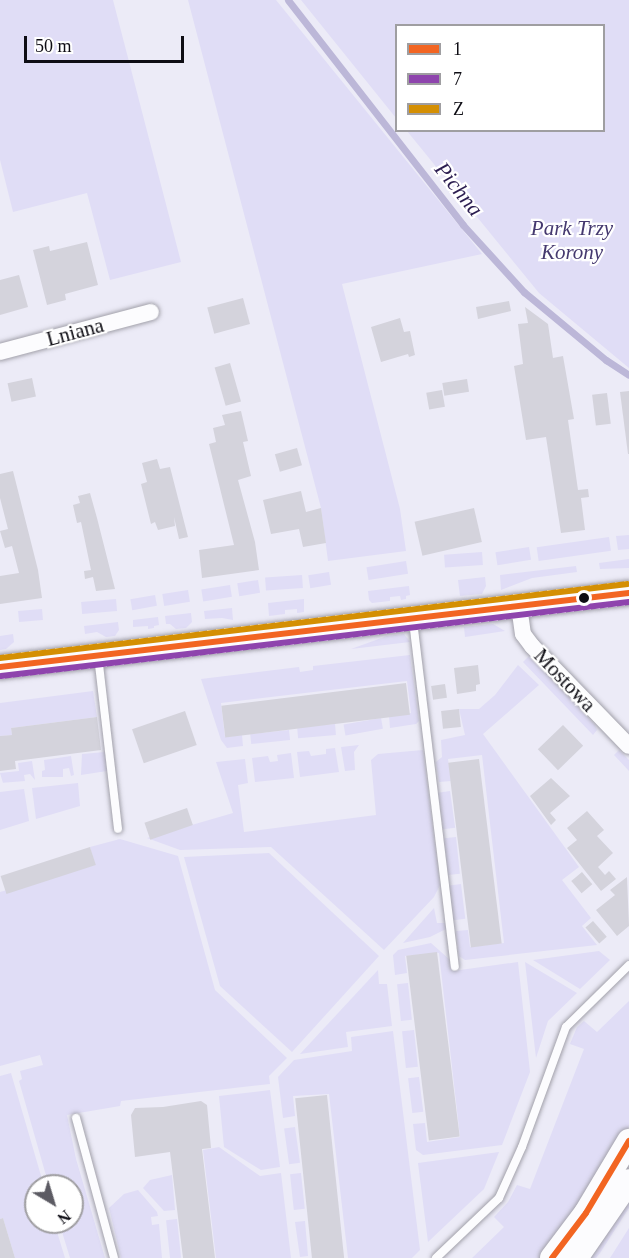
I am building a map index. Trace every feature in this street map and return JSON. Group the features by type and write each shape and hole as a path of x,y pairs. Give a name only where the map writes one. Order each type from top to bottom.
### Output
{"street":[{"name":"Lniana","path":"0,352 151,312"},
{"path":"0,667 629,593"},
{"name":"Mostowa","path":"519,606 523,634 531,646 629,746"},
{"path":"552,1258 586,1213 629,1141"},
{"path":"576,1258 629,1181"}],"lane":[{"path":"413,618 455,966"},
{"path":"98,656 118,829"},
{"path":"436,1258 499,1198 522,1147 566,1027 629,965"},
{"path":"76,1118 114,1258"}],"green space":[{"path":"0,0 113,0 181,262 110,280 87,193 13,212 0,160"},
{"path":"188,0 276,0 482,254 342,284 400,509 406,551 328,561 321,508"},
{"name":"Park Trzy Korony","path":"301,0 629,0 629,368 539,293 408,132 605,132 605,24 395,24 395,117"},
{"path":"629,535 629,549 618,550 616,536"},
{"path":"609,537 611,551 539,561 537,547"},
{"path":"529,547 531,560 497,565 495,552"},
{"path":"482,552 483,565 445,568 444,555"},
{"path":"629,559 629,568 600,569 599,563"},
{"path":"406,561 408,574 369,580 366,567"},
{"path":"576,566 577,572 532,578 501,590 500,575"},
{"path":"329,572 331,585 310,588 308,575"},
{"path":"302,575 303,588 266,591 265,578"},
{"path":"485,577 486,586 482,594 460,596 458,580"},
{"path":"258,580 260,593 239,596 237,583"},
{"path":"230,585 232,597 203,601 201,590"},
{"path":"409,586 410,595 406,596 406,599 401,600 400,596 390,597 390,601 372,603 369,600 368,591"},
{"path":"188,590 190,602 164,606 162,594"},
{"path":"155,595 157,606 132,610 130,599"},
{"path":"116,599 117,611 82,614 81,602"},
{"path":"304,599 304,612 297,613 297,609 285,610 285,614 269,616 268,603"},
{"path":"232,608 233,620 205,619 204,611"},
{"path":"42,609 43,620 19,622 18,611"},
{"path":"191,613 192,622 186,628 176,629 166,624 165,616"},
{"path":"158,617 159,625 154,628 133,627 133,620"},
{"path":"118,622 119,630 115,636 106,637 97,632 85,634 84,626"},
{"path":"493,624 505,631 465,637 464,627"},
{"path":"13,634 14,642 6,649 0,650 0,636"},
{"path":"404,634 410,642 351,649 387,636"},
{"path":"410,655 419,721 416,724 390,728 389,716 411,713 407,681 221,703 225,737 242,735 243,746 227,748 221,740 201,679 299,667 300,672 313,670 313,666"},
{"path":"529,656 595,725 597,730 593,735 523,662"},
{"path":"518,665 539,685 483,734 579,867 562,880 591,918 582,926 597,945 465,960 459,956 456,931 468,930 470,947 504,943 482,755 448,759 451,781 439,782 436,762 442,757 441,740 465,735 459,709 479,709 495,695"},
{"path":"93,691 97,717 11,728 12,735 0,736 0,703"},
{"path":"381,718 383,729 345,735 344,725"},
{"path":"335,724 336,735 298,738 297,727"},
{"path":"289,730 290,740 251,744 250,734"},
{"path":"359,745 354,752 355,770 345,771 341,747"},
{"path":"335,748 339,772 300,777 297,752 309,751 311,756 326,754 326,749"},
{"path":"423,750 440,885 434,897 384,950 271,847 180,850 147,838 233,813 216,762 245,759 248,783 238,785 244,832 376,815 371,760 378,754"},
{"path":"619,750 629,760 629,771 614,755"},
{"path":"105,752 107,771 81,775 82,754"},
{"path":"291,753 294,778 255,782 252,758 268,756 270,762 278,761 277,755"},
{"path":"71,756 74,775 71,776 69,768 63,769 63,777 42,777 42,771 45,770 44,760"},
{"path":"32,761 35,780 30,774 24,775 25,781 3,783 0,773 19,771 18,763"},
{"path":"78,783 80,806 36,819 32,788"},
{"path":"24,789 29,821 0,830 0,792"},
{"path":"450,791 455,828 443,829 438,793"},
{"path":"456,837 460,874 448,875 444,838"},
{"path":"120,839 178,856 215,990 287,1058 269,1076 270,1084 121,1101 120,1106 67,1115 80,1174 46,1174 19,1081 22,1079 20,1071 43,1065 40,1055 0,1066 0,892 95,865 90,847"},
{"path":"269,853 379,956 292,1052 220,986 184,857"},
{"path":"461,884 465,919 453,920 449,885"},
{"path":"434,908 437,923 445,923 446,929 430,937 403,943"},
{"path":"431,943 449,959 453,971 518,962 530,1072 502,1145 423,1155 416,1150 413,1124 425,1123 427,1142 460,1137 439,953 405,956 407,973 395,975 393,955 398,950"},
{"path":"599,951 610,960 580,989 533,960"},
{"path":"525,962 577,993 548,1021 536,1058"},
{"path":"378,970 379,984 387,984 392,1026 346,1032 348,1047 300,1054"},
{"path":"408,983 412,1020 401,1021 397,984"},
{"path":"629,1001 629,1126 595,1182 542,1258 472,1258 504,1227 494,1217 508,1202 517,1185 530,1189 584,1049 570,1044 577,1027 584,1021 597,1032"},
{"path":"414,1030 418,1067 406,1068 402,1031"},
{"path":"393,1031 420,1250 412,1258 348,1258 329,1094 293,1096 295,1116 283,1118 278,1077 294,1060 352,1051 351,1037"},
{"path":"11,1073 40,1174 24,1174 24,1234 58,1234 65,1258 15,1258 3,1218 0,1219 0,1076"},
{"path":"419,1077 423,1112 412,1113 408,1078"},
{"path":"270,1090 280,1167 261,1170 224,1147 219,1096"},
{"path":"295,1127 300,1163 289,1164 284,1129"},
{"path":"219,1147 260,1176 281,1173 291,1258 216,1258 203,1150"},
{"path":"499,1152 484,1189 428,1242 418,1163"},
{"path":"301,1173 305,1209 294,1210 290,1174"},
{"path":"172,1175 175,1210 164,1211 143,1188 150,1180"},
{"path":"84,1186 105,1258 70,1258 63,1234 84,1234"},
{"path":"138,1190 157,1212 158,1216 151,1217 152,1225 159,1224 162,1258 121,1258 109,1208 124,1194"},
{"path":"629,1193 629,1208 600,1253 596,1258 586,1258"},
{"path":"177,1219 181,1258 170,1258 166,1220"},
{"path":"305,1221 308,1256 300,1257 295,1222"},
{"path":"629,1228 629,1258 610,1258"}],"building":[{"path":"87,242 98,285 65,294 66,300 47,305 33,250 49,246 50,251"},
{"path":"19,275 28,307 0,315 0,280"},
{"path":"243,298 250,324 214,334 207,308"},
{"path":"509,301 511,311 478,319 476,307"},
{"path":"525,307 548,324 553,358 563,356 574,419 568,420 578,490 588,489 589,497 581,498 585,530 561,533 546,437 526,440 514,366 523,364 518,324 528,323"},
{"path":"400,318 404,332 410,331 415,355 409,357 408,354 381,362 371,327"},
{"path":"230,363 241,401 226,406 215,367"},
{"path":"32,378 36,397 11,402 8,383"},
{"path":"467,379 469,392 444,396 442,383"},
{"path":"442,390 445,407 429,410 426,393"},
{"path":"629,391 629,454 628,454 620,392"},
{"path":"607,393 611,424 596,426 592,395"},
{"path":"241,411 248,441 243,442 251,476 238,480 255,542 259,570 202,578 199,550 234,545 209,444 216,442 213,428 225,425 222,415"},
{"path":"297,448 302,465 280,472 275,454"},
{"path":"157,459 160,469 170,467 188,537 179,539 174,517 175,526 158,530 155,522 151,524 141,484 147,482 142,463"},
{"path":"13,471 38,570 42,598 0,604 0,576 19,573 12,546 5,548 0,531 8,529 0,498 0,474"},
{"path":"301,491 306,512 321,508 326,543 303,547 299,529 271,534 263,500"},
{"path":"90,493 115,589 96,591 93,577 85,579 84,571 91,570 81,522 77,523 73,505 80,503 78,496"},
{"path":"474,508 482,542 422,556 415,522"},
{"path":"478,665 480,684 476,685 476,691 457,694 454,668"},
{"path":"406,683 410,715 225,737 221,706"},
{"path":"445,684 447,698 433,700 431,686"},
{"path":"459,709 461,727 443,729 441,711"},
{"path":"185,711 197,745 144,763 132,729"},
{"path":"97,717 101,750 15,761 16,769 0,771 0,736 12,735 11,728"},
{"path":"563,725 583,746 558,770 538,749"},
{"path":"479,759 502,944 471,947 448,763"},
{"path":"551,778 570,796 550,813 556,820 551,825 530,796"},
{"path":"187,808 193,825 150,840 144,823"},
{"path":"587,811 604,830 597,836 613,853 598,867 605,875 609,871 616,879 601,891 567,848 577,840 567,828"},
{"path":"90,847 96,865 6,894 1,876"},
{"path":"582,872 592,884 582,893 571,881"},
{"path":"627,877 629,926 617,936 596,910 615,895 610,890"},
{"path":"593,921 607,937 599,943 585,928"},
{"path":"437,952 460,1137 429,1140 406,956"},
{"path":"327,1095 344,1258 312,1258 295,1098"},
{"path":"201,1101 207,1105 211,1148 202,1149 215,1258 183,1258 170,1152 135,1157 131,1115 135,1108 163,1107"},
{"path":"3,1218 15,1258 0,1258 0,1219"}],"waterway":[{"name":"Pichna","path":"288,0 463,225 524,292 606,360 629,375"}],"transit line":[{"name":"Z","path":"0,658 628,584"},
{"name":"1","path":"0,667 629,593"},
{"name":"7","path":"1,676 629,602"},
{"name":"1","path":"552,1258 586,1213 629,1141"}]}
